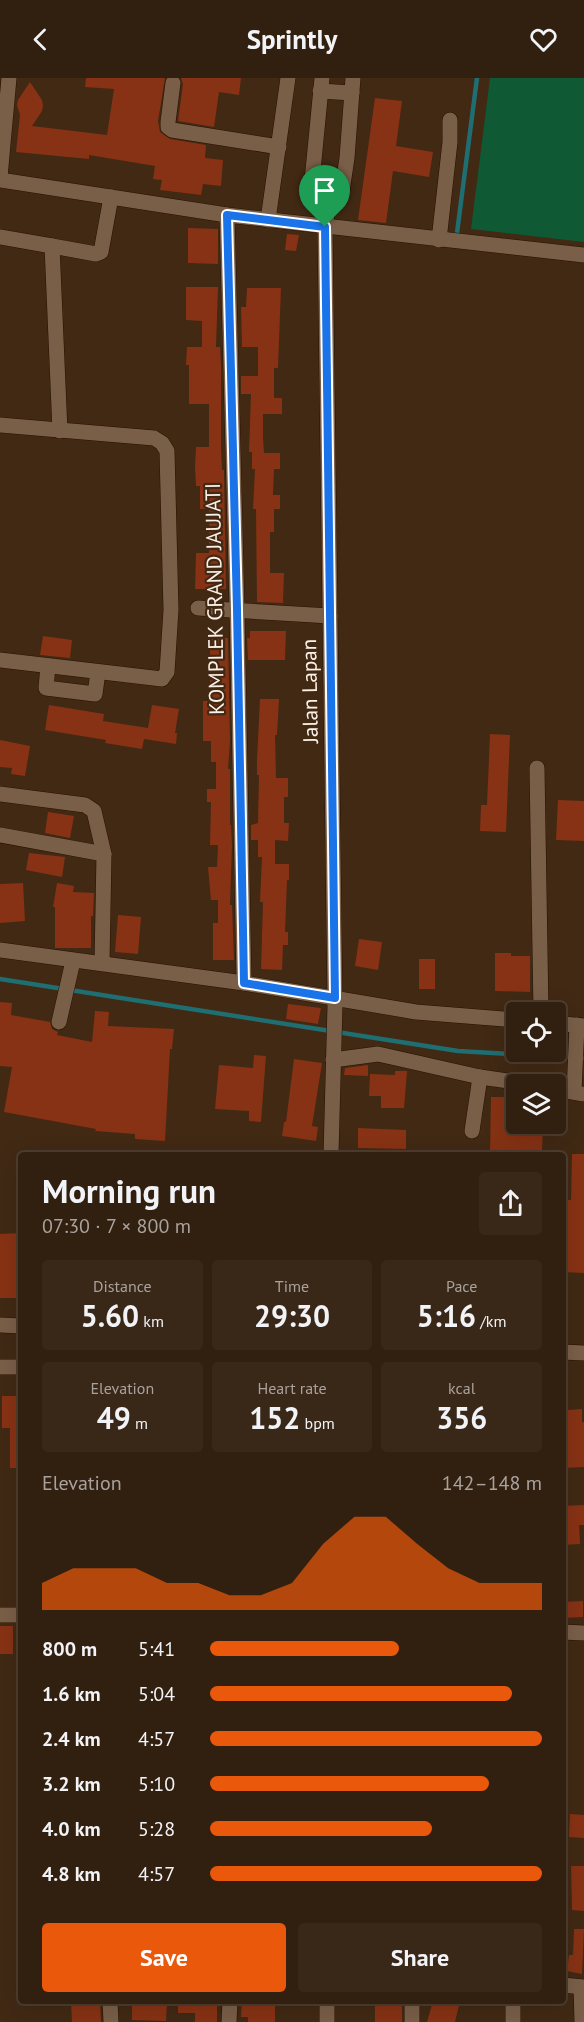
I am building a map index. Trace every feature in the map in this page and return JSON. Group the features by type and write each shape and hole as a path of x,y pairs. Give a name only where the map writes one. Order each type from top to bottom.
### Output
{"street":[{"path":"9,78 0,178 227,215 584,255"},
{"path":"268,220 288,78"},
{"path":"173,83 168,128 279,147"},
{"path":"321,84 352,85 347,158 341,198 336,201 328,201 311,190 321,84"},
{"path":"440,240 450,142 450,120"},
{"path":"0,237 96,254 101,252 111,197"},
{"name":"Jalan Lapan","path":"328,201 325,227 335,1001 331,1152"},
{"name":"KOMPLEK GRAND JAUJATI","path":"227,215 244,983"},
{"path":"52,246 60,431"},
{"path":"0,425 154,438 162,443 167,451 171,610 167,672 162,679 0,660"},
{"path":"198,608 330,616"},
{"path":"48,666 46,688 95,694 98,672"},
{"path":"537,768 541,1002"},
{"path":"0,794 85,805 94,811 104,854 102,963"},
{"path":"0,835 104,854"},
{"path":"0,950 244,983 335,1001 416,1012 506,1019"},
{"path":"59,1022 73,961"},
{"path":"578,1090 577,1054 580,1025"},
{"path":"333,1054 378,1054 506,1081"},
{"path":"472,1131 480,1077"},
{"path":"0,1325 18,1326"},
{"path":"566,1352 584,1353"},
{"path":"0,1367 18,1367"},
{"path":"0,1615 18,1615"},
{"path":"566,1632 584,1634"},
{"path":"566,1985 583,1987 582,2022"},
{"path":"110,2004 111,2022"},
{"path":"229,2022 230,2004"},
{"path":"327,2004 327,2022"},
{"path":"412,2004 412,2022"},
{"path":"513,2004 513,2022"}],"green space":[{"path":"490,78 584,78 584,242 471,229"}],"building":[{"path":"86,78 165,78 158,121 160,132 170,139 206,145 205,158 223,160 221,186 203,184 201,195 160,190 162,180 153,179 155,166 89,155 89,159 16,152 20,115 18,100 30,82 43,105 42,111 32,126 107,135 114,89 85,87"},
{"path":"181,78 241,78 239,95 219,92 214,127 178,121 183,84"},
{"path":"375,98 402,101 396,146 433,152 429,177 393,171 386,223 358,220"},
{"path":"188,228 218,229 218,264 188,263"},
{"path":"287,234 299,235 296,251 285,250"},
{"path":"186,287 218,287 216,347 220,347 221,366 221,447 222,470 224,470 226,589 195,589 196,553 209,553 209,509 200,509 200,486 196,486 195,467 196,447 209,447 209,404 189,404 187,347 202,347 202,321 186,320"},
{"path":"247,288 281,288 278,368 274,368 274,398 282,398 282,414 263,414 263,437 264,453 280,453 280,469 274,469 273,495 280,495 280,509 274,509 274,532 270,532 270,573 284,573 283,603 257,602 256,509 253,509 255,469 252,469 252,452 249,452 251,394 241,394 241,376 258,376 258,347 242,347 241,307 246,307"},
{"path":"250,631 286,631 285,660 248,660 247,638 250,638"},
{"path":"43,636 72,640 70,658 40,655"},
{"path":"210,638 228,638 230,741 228,769 230,769 232,845 230,905 232,905 234,960 213,960 213,923 218,923 218,900 211,900 208,867 217,867 218,845 210,845 211,802 207,802 207,789 216,789 216,762 211,762 211,741 203,741 203,701 209,701 210,680 214,680 214,656 210,656"},
{"path":"260,699 279,699 277,735 275,735 276,778 288,778 288,797 284,797 284,823 289,823 288,841 275,840 275,864 289,864 285,932 288,932 288,945 283,945 282,970 261,969 262,857 258,857 258,840 251,840 251,825 258,823 257,760"},
{"path":"49,705 104,714 103,721 148,728 152,705 179,709 175,733 177,733 176,744 144,739 142,749 105,743 106,740 45,730"},
{"path":"490,734 510,735 506,832 480,831 481,805 487,805"},
{"path":"0,740 30,746 25,776 11,774 12,768 0,767"},
{"path":"558,800 584,801 584,841 556,840"},
{"path":"48,812 74,816 70,838 45,833"},
{"path":"29,853 65,857 62,877 26,870"},
{"path":"23,883 25,921 0,923 0,884"},
{"path":"57,883 74,886 73,892 94,893 91,948 55,948 55,907 53,907"},
{"path":"118,915 141,917 138,954 115,952"},
{"path":"359,939 382,942 378,970 355,966"},
{"path":"495,953 530,956 530,992 495,991"},
{"path":"419,959 435,959 435,989 419,989"},
{"path":"0,1002 12,1003 11,1015 50,1022 52,1029 58,1032 57,1035 92,1042 95,1011 109,1012 108,1026 174,1029 172,1049 170,1049 165,1141 135,1139 135,1134 95,1131 96,1129 4,1112 12,1067 0,1066"},
{"path":"288,1004 321,1008 318,1024 286,1019"},
{"path":"254,1055 266,1056 261,1122 249,1121 249,1111 215,1109 219,1065 253,1068"},
{"path":"294,1059 322,1063 312,1126 318,1127 316,1141 282,1136"},
{"path":"368,1065 368,1076 344,1075 345,1068"},
{"path":"395,1071 407,1071 404,1108 381,1108 381,1096 369,1096 370,1074 395,1075"},
{"path":"491,1097 506,1097 506,1134 543,1134 542,1151 490,1152"},
{"path":"358,1128 406,1130 406,1149 358,1148"},
{"path":"572,1154 584,1154 584,1273 566,1272 566,1200 571,1200"},
{"path":"18,1233 18,1298 0,1298 0,1234"},
{"path":"2,1396 18,1396 18,1468 10,1468 10,1428 2,1428"},
{"path":"582,1409 584,1467 566,1468 567,1410"},
{"path":"584,1505 584,1525 579,1525 580,1544 566,1545 566,1506"},
{"path":"583,1601 583,1617 566,1618 566,1602"},
{"path":"0,1626 13,1626 13,1654 0,1654"},
{"path":"570,1814 584,1815 584,1838 569,1837"},
{"path":"571,1866 584,1866 584,1911 572,1910"},
{"path":"574,1929 584,1929 582,1974 567,1971 569,1955 573,1955"},
{"path":"71,2004 100,2004 101,2022 72,2022"},
{"path":"132,2004 167,2004 166,2021 132,2020"},
{"path":"178,2004 217,2004 217,2022 195,2022 195,2013 178,2013"},
{"path":"242,2004 275,2004 275,2022 248,2022 248,2017 241,2017"},
{"path":"375,2004 402,2004 402,2022 375,2022"},
{"path":"432,2004 459,2004 455,2022 427,2022"}],"waterway":[{"path":"457,233 477,78"},
{"path":"0,979 458,1051 584,1058"}],"route":[{"path":"227,215 325,227 335,998 244,983 227,215"}]}
